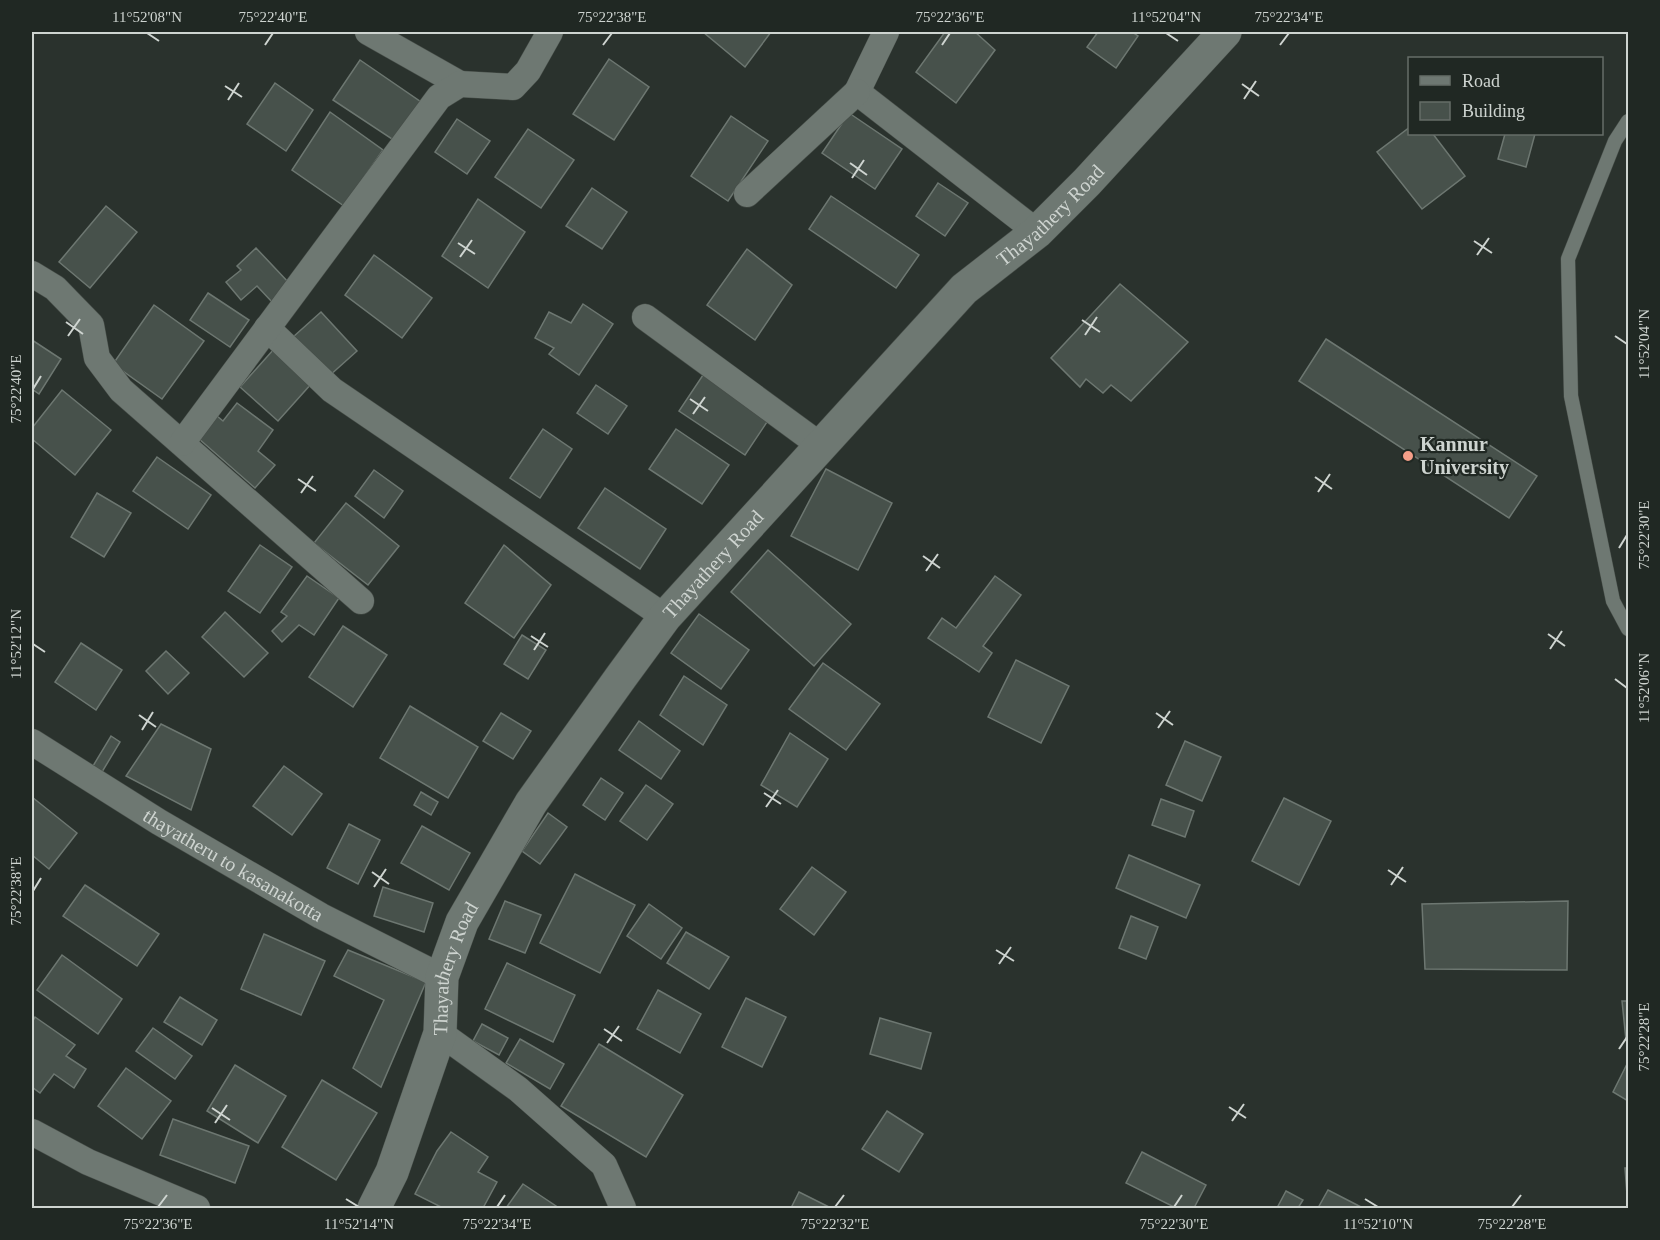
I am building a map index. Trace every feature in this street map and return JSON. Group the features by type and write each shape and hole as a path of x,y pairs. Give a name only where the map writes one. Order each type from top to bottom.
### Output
{"street":[{"path":"368,32 460,84 513,87 528,71 550,32"},
{"path":"747,194 857,92 886,32"},
{"name":"Thayathery Road","path":"374,1209 392,1172 440,1033 442,977 462,922 531,803 665,617 964,289 1037,232 1095,173 1225,32"},
{"path":"182,443 439,97 460,84"},
{"path":"857,92 945,158 1037,232"},
{"path":"32,274 55,288 91,325 97,358 121,390 362,601"},
{"path":"645,317 821,446"},
{"path":"267,328 332,390 665,617"},
{"name":"thayatheru to kasanakotta","path":"32,742 159,822 321,916 442,977"},
{"path":"440,1033 518,1089 604,1165 623,1209"},
{"path":"32,1132 88,1162 197,1209"}],"lane":[{"path":"1629,121 1615,141 1568,259 1571,396 1613,601 1629,629"}],"building":[{"path":"703,32 771,32 745,67"},
{"path":"945,32 975,32 995,50 956,103 916,72"},
{"path":"1098,32 1132,32 1138,36 1116,68 1087,47"},
{"path":"609,59 649,87 614,140 573,114"},
{"path":"360,60 424,104 398,143 333,100"},
{"path":"275,83 313,110 286,151 247,124"},
{"path":"330,112 383,150 344,206 292,170"},
{"path":"849,113 902,149 875,189 822,153"},
{"path":"731,116 768,141 728,201 691,176"},
{"path":"457,119 490,141 467,174 435,152"},
{"path":"528,129 574,160 541,208 495,177"},
{"path":"1408,129 1408,135 1434,135 1465,176 1422,209 1377,152"},
{"path":"1505,135 1535,135 1526,167 1498,159"},
{"path":"938,183 968,203 945,236 916,216"},
{"path":"592,188 627,212 602,249 566,226"},
{"path":"831,196 919,255 896,288 809,229"},
{"path":"478,199 525,232 488,288 442,256"},
{"path":"106,206 137,232 90,288 59,262"},
{"path":"256,248 290,284 272,302 257,286 241,300 226,282 241,270 237,266"},
{"path":"747,249 792,285 755,340 707,305"},
{"path":"374,255 432,298 402,338 345,295"},
{"path":"1120,284 1188,342 1131,401 1111,385 1103,393 1086,379 1080,387 1051,358"},
{"path":"208,293 249,320 230,347 190,320"},
{"path":"583,304 613,324 579,375 549,354 554,348 535,338 549,312 571,323"},
{"path":"154,305 204,341 162,399 113,364"},
{"path":"321,312 357,351 328,377 293,337"},
{"path":"1326,339 1537,476 1509,518 1299,381"},
{"path":"32,340 61,359 39,394 32,389"},
{"path":"274,349 312,383 278,421 240,387"},
{"path":"703,375 769,419 745,455 679,411"},
{"path":"596,385 627,406 608,434 577,413"},
{"path":"62,390 111,430 75,475 32,439 32,428"},
{"path":"237,403 273,430 258,451 275,465 255,488 198,438 217,416 223,421"},
{"path":"543,429 572,449 540,498 510,478"},
{"path":"676,429 729,465 702,504 649,469"},
{"path":"157,457 211,495 188,529 133,491"},
{"path":"826,469 892,503 858,570 791,536"},
{"path":"374,470 403,491 384,518 355,496"},
{"path":"605,488 666,529 640,569 578,528"},
{"path":"97,493 131,513 104,557 71,537"},
{"path":"346,503 399,546 368,585 314,543"},
{"path":"260,545 292,567 260,613 228,591"},
{"path":"504,545 551,585 514,638 465,603"},
{"path":"768,550 851,624 814,666 731,592"},
{"path":"307,576 339,598 314,635 299,625 282,642 272,631 287,616 281,612"},
{"path":"995,576 1021,595 983,646 992,653 979,672 928,638 942,618 956,628"},
{"path":"225,612 268,653 244,677 202,637"},
{"path":"699,614 749,650 721,689 671,653"},
{"path":"343,626 387,655 353,707 309,677"},
{"path":"522,635 546,650 528,679 504,664"},
{"path":"81,643 122,670 96,710 55,682"},
{"path":"166,651 189,673 168,694 146,671"},
{"path":"1016,660 1069,686 1041,743 988,717"},
{"path":"823,663 880,704 846,750 789,709"},
{"path":"684,676 727,705 703,745 660,715"},
{"path":"410,706 478,747 448,798 380,758"},
{"path":"501,713 531,731 513,759 483,741"},
{"path":"639,721 680,751 661,779 619,750"},
{"path":"161,724 211,749 191,810 126,776"},
{"path":"790,733 828,759 797,807 761,785"},
{"path":"111,736 120,742 102,772 93,766"},
{"path":"1185,741 1221,757 1202,801 1166,785"},
{"path":"284,766 322,794 292,835 253,806"},
{"path":"601,778 623,793 605,820 583,805"},
{"path":"646,785 673,804 647,840 620,821"},
{"path":"421,792 438,802 431,815 414,805"},
{"path":"32,797 77,833 49,869 32,855"},
{"path":"1284,798 1331,821 1299,885 1252,861"},
{"path":"1161,799 1194,811 1185,837 1152,825"},
{"path":"548,813 567,827 540,864 522,851"},
{"path":"349,824 380,840 358,884 327,868"},
{"path":"422,826 470,853 449,890 401,863"},
{"path":"1129,855 1200,885 1186,918 1116,888"},
{"path":"812,867 846,892 814,935 780,909"},
{"path":"575,874 635,905 600,973 540,943"},
{"path":"85,885 159,934 137,966 63,916"},
{"path":"383,887 433,903 424,932 374,916"},
{"path":"505,901 541,915 525,953 489,939"},
{"path":"1568,901 1567,970 1425,969 1422,904"},
{"path":"649,904 682,928 661,959 627,936"},
{"path":"1131,916 1158,927 1146,959 1119,948"},
{"path":"686,932 729,957 709,989 667,963"},
{"path":"264,934 325,961 301,1015 241,989"},
{"path":"348,950 426,982 381,1087 353,1068 384,1000 334,976"},
{"path":"62,955 122,999 98,1034 37,990"},
{"path":"507,963 575,995 553,1042 485,1009"},
{"path":"658,990 701,1014 680,1053 637,1029"},
{"path":"180,997 217,1020 202,1045 164,1022"},
{"path":"746,998 786,1017 762,1067 722,1047"},
{"path":"1622,1001 1628,1001 1628,1039 1626,1040"},
{"path":"35,1017 75,1045 66,1056 86,1069 74,1088 54,1074 40,1093 32,1087 32,1022"},
{"path":"880,1018 931,1033 921,1069 870,1054"},
{"path":"482,1024 508,1038 499,1055 473,1041"},
{"path":"153,1028 192,1056 175,1079 136,1051"},
{"path":"520,1039 564,1064 550,1089 506,1063"},
{"path":"599,1044 683,1095 646,1157 561,1106"},
{"path":"1628,1062 1628,1101 1613,1092"},
{"path":"235,1065 286,1096 258,1143 207,1111"},
{"path":"126,1068 171,1101 142,1139 98,1106"},
{"path":"322,1080 377,1113 336,1180 282,1147"},
{"path":"887,1111 923,1134 899,1172 862,1149"},
{"path":"173,1119 249,1146 235,1183 160,1155"},
{"path":"451,1132 488,1157 478,1172 497,1182 483,1208 443,1208 415,1194 437,1151"},
{"path":"1142,1152 1206,1185 1194,1208 1176,1208 1126,1183"},
{"path":"1625,1168 1628,1168 1628,1208"},
{"path":"523,1184 559,1208 506,1208"},
{"path":"1328,1190 1363,1208 1318,1208"},
{"path":"1286,1191 1303,1200 1298,1208 1277,1208"},
{"path":"799,1192 831,1208 791,1208"}],"place":[{"name":"Kannur University","path":"1408,456"}]}
